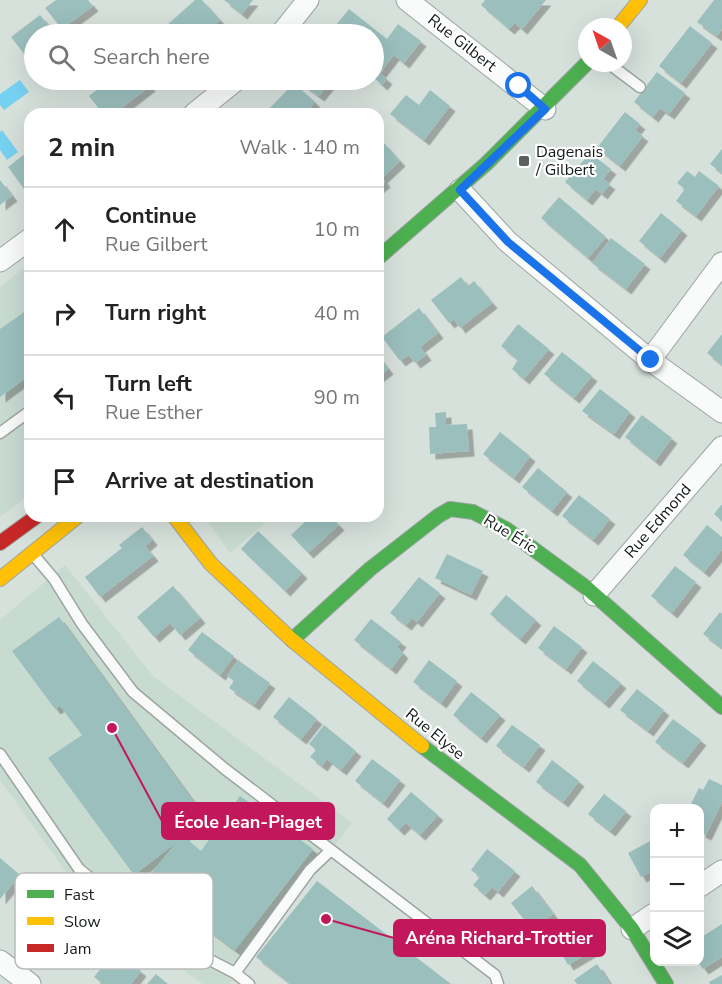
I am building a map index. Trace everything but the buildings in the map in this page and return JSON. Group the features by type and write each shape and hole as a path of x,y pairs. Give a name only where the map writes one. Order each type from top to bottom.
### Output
{"street":[{"path":"289,24 308,0"},
{"name":"Rue Gilbert","path":"407,0 545,109"},
{"path":"625,18 640,0"},
{"path":"384,253 460,190 545,109 579,72"},
{"path":"201,108 224,90"},
{"path":"460,190 508,242 651,360 722,412"},
{"path":"0,261 24,243"},
{"path":"651,360 722,263"},
{"name":"Rue Edmond","path":"594,595 722,447"},
{"name":"Rue Éric","path":"292,640 383,555 448,510 465,507 524,540 594,595 722,707"},
{"path":"0,543 29,522"},
{"path":"0,579 71,522"},
{"name":"Rue Elyse","path":"179,522 211,564 292,640 442,762 580,865 632,929 666,984"},
{"path":"704,883 722,872"},
{"path":"632,929 650,917"},
{"path":"0,961 30,984"}],"lane":[{"path":"620,72 640,87"},
{"path":"0,433 24,415"},
{"path":"32,554 54,579 82,624 133,692 225,769 497,979"},
{"path":"0,754 79,869 84,873"},
{"path":"235,973 310,870 331,850"},
{"path":"213,962 235,973 249,984"}],"shaded area":[{"path":"24,268 24,499 0,517 0,287"},
{"path":"208,522 266,522 230,553"},
{"path":"65,565 153,676 352,823 230,984 203,984 182,969 213,969 213,873 67,873 0,780 0,620"}],"water":[{"path":"20,80 24,90 29,92 4,110 0,105 0,94"},
{"path":"2,130 18,152 7,160 0,150"}],"traffic: fast":[{"path":"384,253 486,164 578,72"},
{"path":"292,640 370,569 438,516 450,509 473,512 506,529 588,589 722,707"},
{"path":"422,746 580,865 632,929 666,984"}],"traffic: slow":[{"path":"625,18 640,0"},
{"path":"0,579 71,522"},
{"path":"179,522 211,564 292,640 422,746"}],"traffic: jam":[{"path":"0,543 29,522"}],"place":[{"name":"Dagenais / Gilbert","path":"524,161"},
{"name":"École Jean-Piaget","path":"112,728"},
{"name":"Aréna Richard-Trottier","path":"326,919"}],"route":[{"path":"519,86 545,109 460,190 508,242 651,360"}]}
